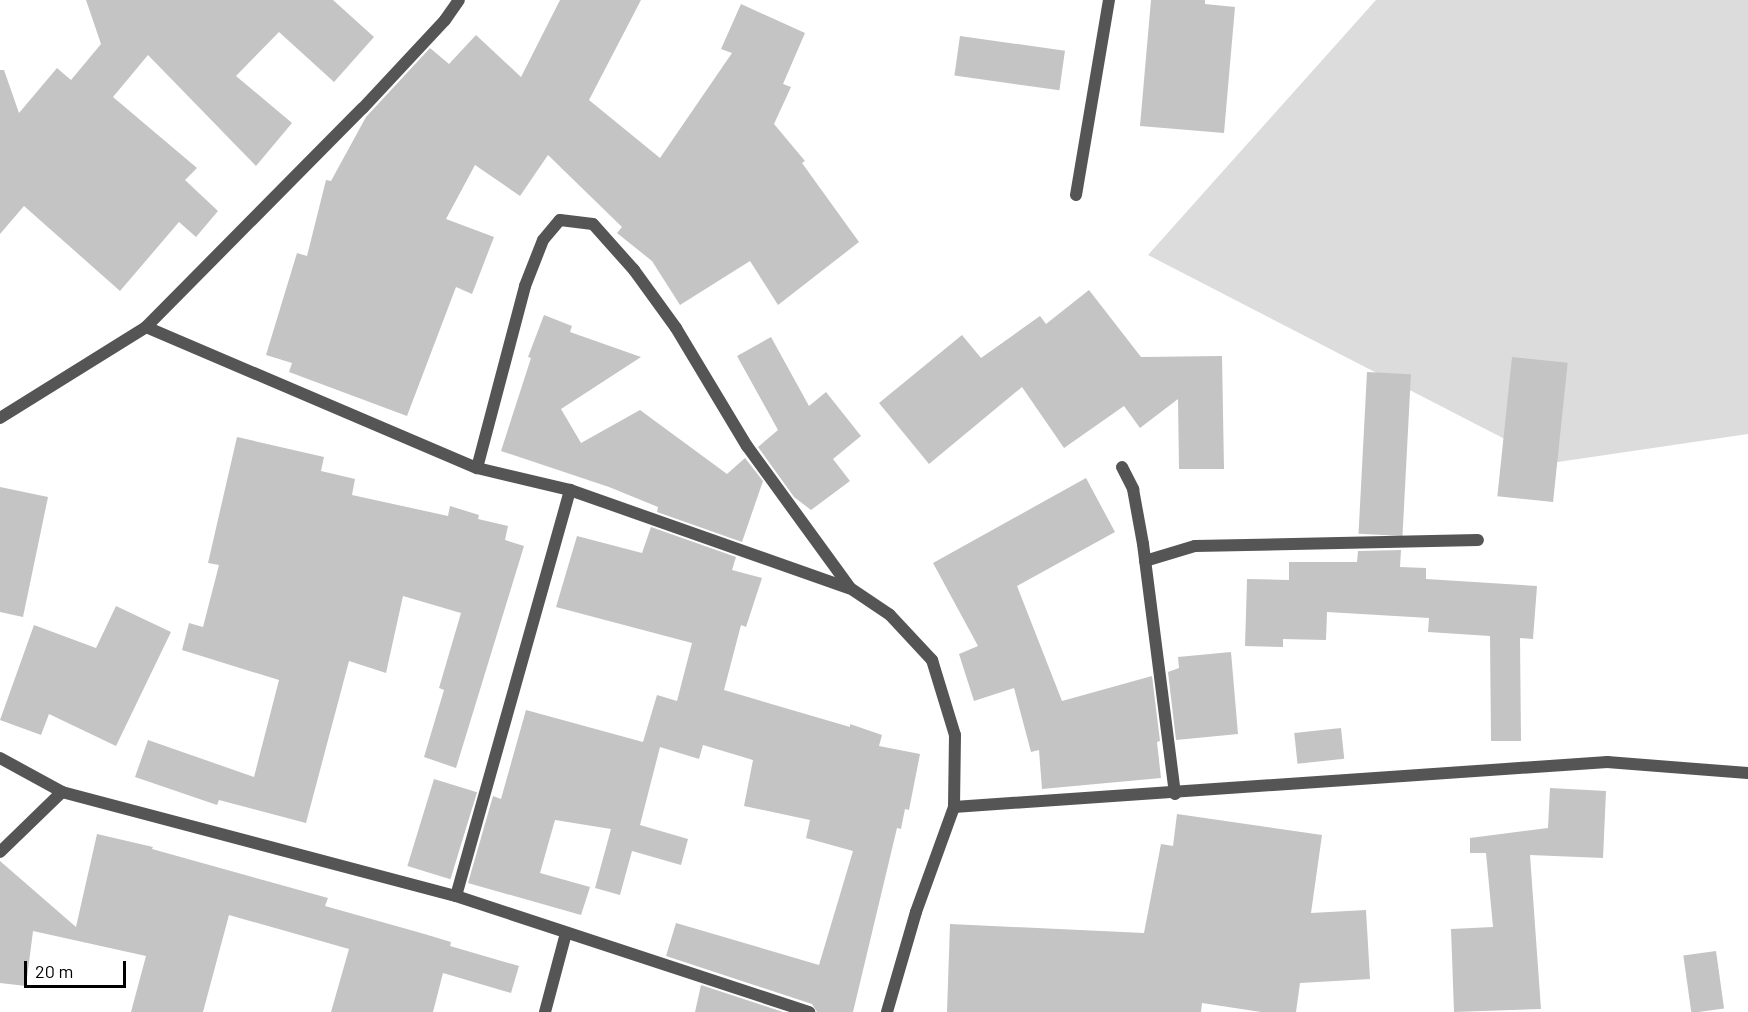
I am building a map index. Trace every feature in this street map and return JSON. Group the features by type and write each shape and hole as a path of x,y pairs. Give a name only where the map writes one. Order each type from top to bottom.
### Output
{"street":[{"path":"0,418 146,327 363,108 445,20 459,0"},
{"path":"1076,195 1109,0"},
{"path":"477,468 525,286 543,240 560,220 593,224 634,270 676,328 747,446 850,588"},
{"path":"146,327 477,468 570,490 850,588 890,615 932,660 955,735 954,807 916,912 887,1012"},
{"path":"1122,467 1133,489 1175,794"},
{"path":"456,896 570,490"},
{"path":"1144,561 1195,546 1478,540"},
{"path":"0,758 62,792 456,896 809,1012"},
{"path":"954,807 1175,794 1393,776 1607,762 1748,773"},
{"path":"0,852 62,792"},
{"path":"545,1012 566,933"}],"shaded area":[{"path":"1376,0 1748,0 1748,434 1551,463 1148,255"}],"building":[{"path":"86,0 333,0 374,37 334,82 279,32 236,76 292,123 256,166 148,55 113,97 197,168 185,180 218,211 196,237 179,222 120,291 24,206 0,234 0,70 4,70 19,113 57,68 71,80 101,44"},
{"path":"560,0 641,0 589,100 660,158 732,53 721,49 741,4 805,33 783,84 791,87 774,124 805,161 802,163 859,242 778,305 750,261 680,305 652,261 617,233 622,227 548,155 520,196 475,165 446,219 494,237 472,294 456,287 407,416 289,372 292,363 266,355 297,253 307,256 326,180 331,181 366,117 430,48 449,64 476,35 521,77"},
{"path":"1151,0 1205,0 1205,4 1235,7 1224,133 1140,126"},
{"path":"960,36 1065,51 1059,90 954,76"},
{"path":"1089,290 1141,357 1222,356 1224,469 1179,469 1178,399 1140,428 1124,406 1064,448 1022,387 929,464 879,403 962,335 981,358 1040,316 1046,324"},
{"path":"544,315 572,326 570,332 641,357 561,409 581,443 640,410 727,474 745,458 763,481 742,542 657,512 658,507 609,487 501,451 531,358 528,357"},
{"path":"771,337 809,406 826,392 861,436 833,459 850,481 811,510 794,497 758,447 778,430 737,356"},
{"path":"1512,357 1568,363 1553,502 1497,496"},
{"path":"1367,372 1411,374 1402,536 1359,534"},
{"path":"237,437 324,457 321,471 355,479 352,495 448,516 450,506 479,515 478,519 508,526 505,540 524,546 456,768 424,757 444,690 439,688 461,613 403,596 386,673 349,661 306,823 219,800 217,805 135,777 148,740 254,777 279,680 182,650 189,623 203,627 219,565 208,563"},
{"path":"1086,478 1115,532 1017,586 1062,701 1152,676 1160,741 1157,742 1161,778 1042,789 1039,750 1031,752 1014,688 974,701 959,654 978,646 933,563"},
{"path":"0,487 48,497 23,617 0,612"},
{"path":"651,527 736,557 732,570 762,578 746,627 741,625 724,690 850,727 850,724 882,735 879,746 920,754 909,810 905,809 901,829 897,828 853,1012 817,1012 812,1004 666,956 676,923 819,965 853,851 806,838 810,820 744,806 753,760 703,745 699,759 660,747 640,825 688,839 681,865 632,851 620,895 595,888 611,829 555,820 540,873 590,887 581,915 468,883 493,796 501,799 526,710 643,742 657,695 677,701 692,643 556,607 577,536 642,553"},
{"path":"1401,550 1400,567 1426,568 1426,579 1537,586 1533,639 1520,638 1521,741 1491,741 1490,636 1428,632 1429,618 1327,612 1326,640 1283,639 1283,647 1245,646 1247,579 1289,580 1289,562 1357,562 1358,551"},
{"path":"116,606 171,632 116,746 49,714 41,735 0,720 34,625 96,648"},
{"path":"1231,652 1238,734 1176,740 1168,672 1179,668 1178,657"},
{"path":"1341,728 1344,759 1297,764 1294,733"},
{"path":"434,779 477,792 450,879 407,866"},
{"path":"1550,788 1606,791 1603,858 1530,855 1541,1009 1454,1012 1451,929 1493,927 1486,853 1470,853 1470,838 1548,828"},
{"path":"1177,814 1322,835 1311,913 1366,910 1370,979 1300,983 1296,1012 1261,1012 1202,1003 1201,1012 947,1012 950,924 1144,933 1161,844 1173,846"},
{"path":"97,834 153,847 152,849 328,898 325,906 451,942 450,946 519,966 511,993 443,973 433,1012 331,1012 349,949 229,915 203,1012 131,1012 146,956 33,931 26,986 0,983 0,861 76,927"},
{"path":"1716,951 1724,1008 1691,1012 1683,956"},
{"path":"701,985 783,1012 695,1012"}]}
